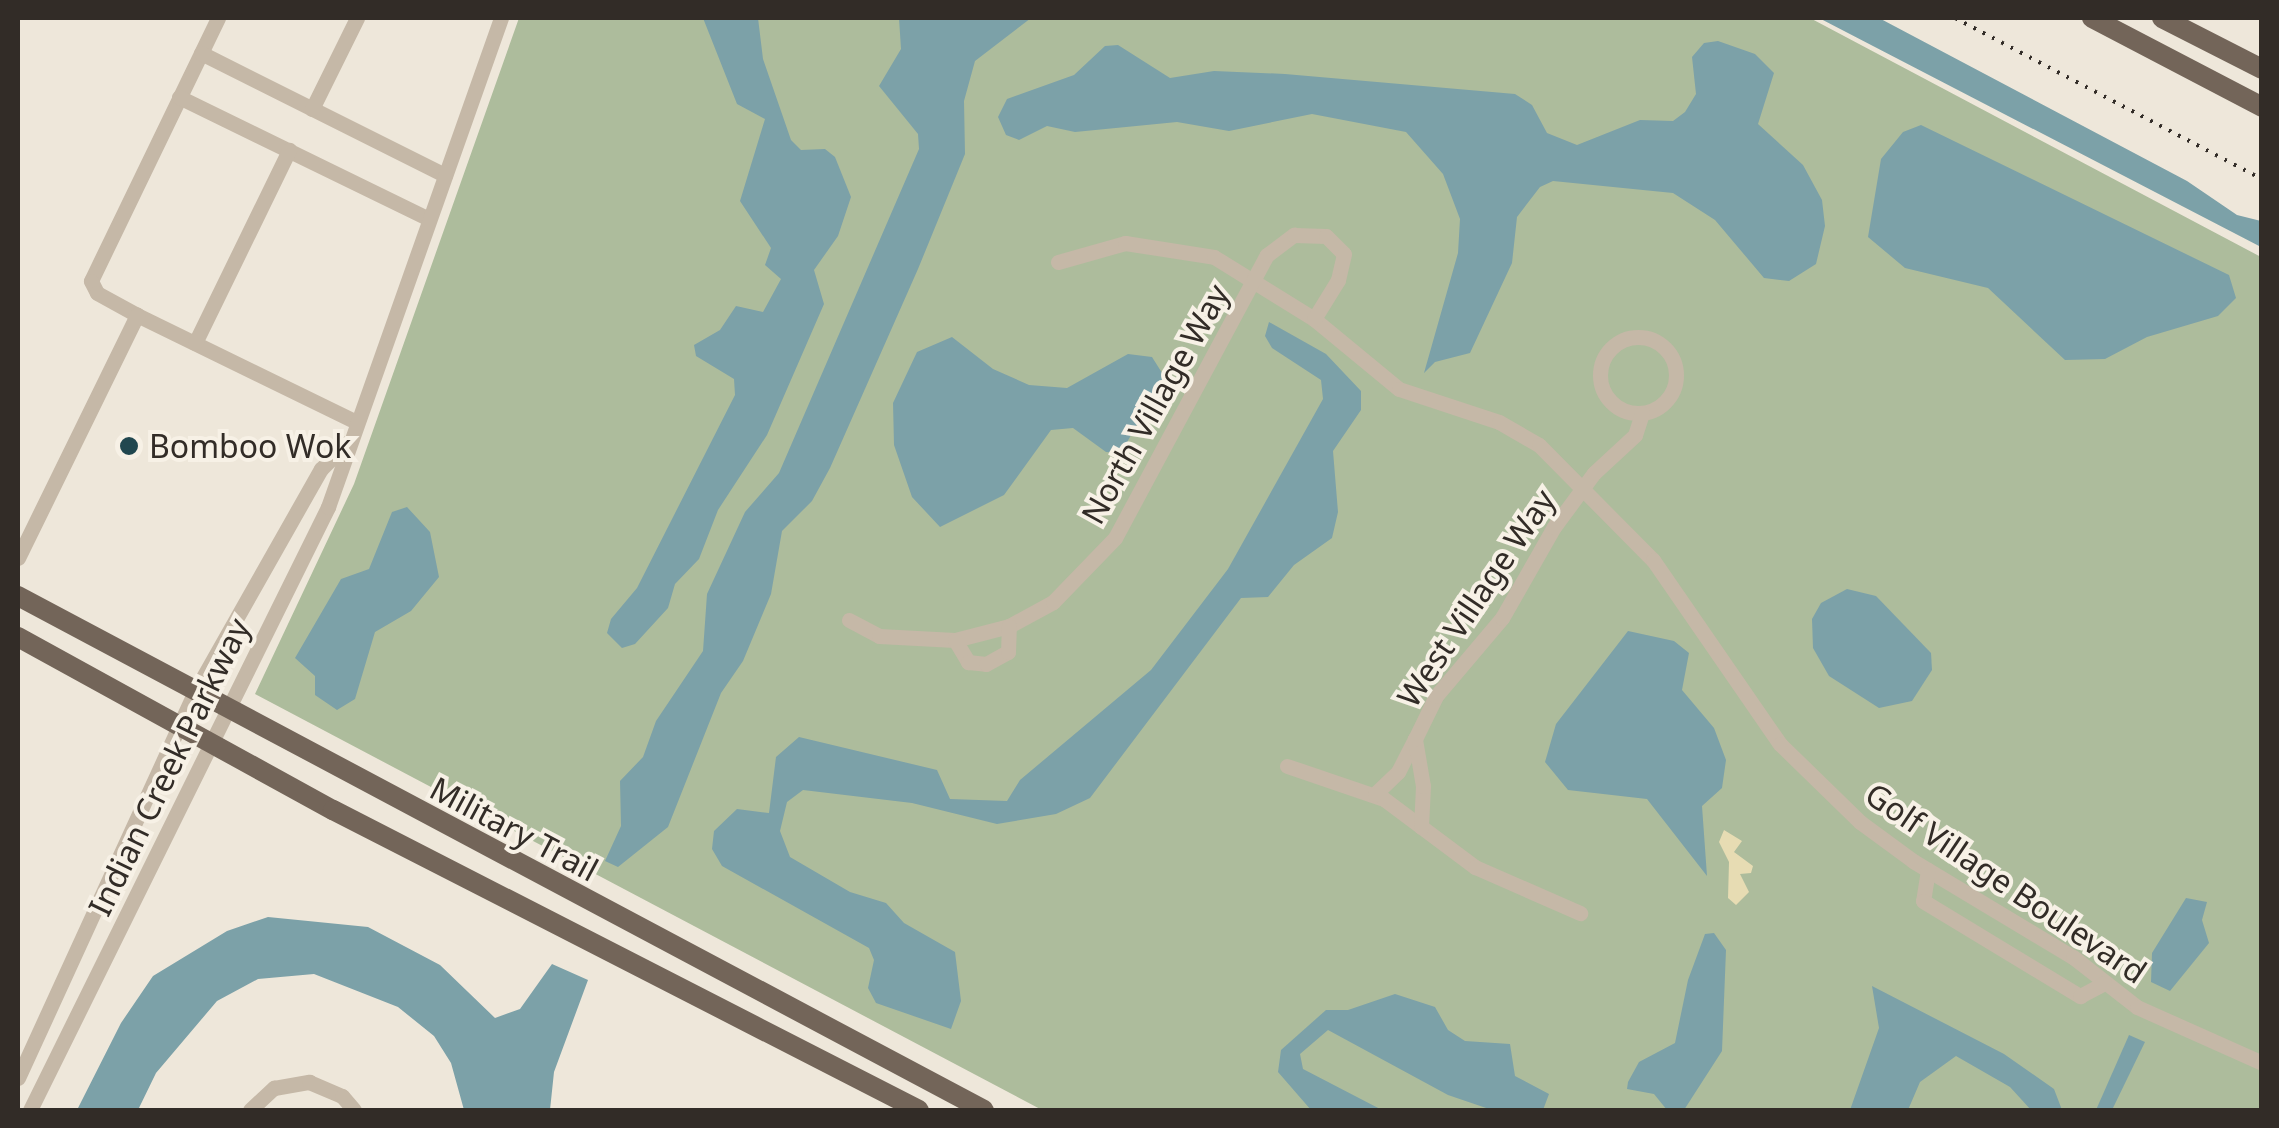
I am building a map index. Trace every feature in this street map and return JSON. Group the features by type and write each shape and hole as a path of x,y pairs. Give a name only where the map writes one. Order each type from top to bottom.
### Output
{"main road":[{"path":"2092,18 2262,106"},
{"path":"2162,18 2262,70"},
{"name":"Military Trail","path":"18,596 193,695 984,1110"},
{"name":"Military Trail","path":"18,637 334,810 918,1110"}],"street":[{"path":"218,18 91,281 96,293 137,315 356,422"},
{"path":"312,109 358,18"},
{"name":"Indian Creek Parkway","path":"30,1110 215,742 328,506 347,443 501,18"},
{"path":"201,53 445,176"},
{"path":"179,96 430,219"},
{"path":"195,342 288,150"},
{"path":"1254,279 1286,238 1311,234 1334,239 1344,263 1314,319"},
{"name":"Golf Village Boulevard","path":"1058,262 1107,245 1152,244 1197,252 1254,279 1314,319 1412,396 1520,432 1585,490 1678,589 1780,744 1860,822 1928,870 2073,957 2138,1006 2262,1063"},
{"name":"North Village Way","path":"849,620 879,636 955,640 1009,626 1076,585 1116,538 1254,279"},
{"path":"18,558 137,315"},
{"path":"1634,337 1662,345 1676,371 1668,399 1642,413 1614,405 1600,379 1608,351 1634,337"},
{"name":"West Village Way","path":"1375,794 1398,772 1441,688 1502,618 1554,527 1635,435 1642,413"},
{"name":"Indian Creek Parkway","path":"18,1078 193,695 321,468 347,443"},
{"name":"North Village Way","path":"955,640 968,662 986,664 1008,652 1009,626"},
{"name":"West Village Way","path":"1415,739 1424,786 1421,828"},
{"path":"1287,766 1375,794 1475,868 1580,913"},
{"path":"1928,870 1924,901 2080,996 2104,983"},
{"path":"250,1110 274,1088 310,1082 342,1096 354,1110"}],"green space":[{"path":"519,18 1810,18 2261,257 2261,1110 1042,1110 255,694 354,484"}],"sand":[{"path":"1724,830 1742,841 1734,852 1753,866 1751,873 1740,874 1749,892 1736,905 1728,898 1729,862 1719,842"}],"water":[{"path":"703,18 758,18 763,59 791,140 801,150 825,149 835,157 851,197 838,236 814,270 824,304 767,435 718,510 699,559 675,584 668,608 635,644 622,648 607,633 611,619 637,588 735,395 734,379 696,356 694,345 720,330 736,306 763,312 781,279 765,265 771,248 740,201 765,119 737,104"},
{"path":"899,18 1031,18 975,61 964,101 965,154 830,468 812,501 782,531 771,594 743,661 721,693 668,827 618,867 605,861 621,826 620,781 643,757 656,721 703,651 707,594 745,512 779,473 919,149 918,134 879,86 901,49"},
{"path":"1819,18 1879,18 2187,181 2237,215 2261,221 2261,247"},
{"path":"1718,41 1755,54 1774,73 1758,124 1803,165 1822,200 1825,226 1816,264 1789,281 1764,278 1715,220 1673,193 1553,181 1540,187 1517,217 1512,263 1470,353 1435,362 1424,373 1458,253 1460,219 1443,174 1406,132 1312,114 1229,131 1177,122 1075,132 1047,126 1019,140 1006,135 998,117 1007,99 1074,75 1105,46 1118,45 1170,78 1214,71 1285,74 1515,94 1532,105 1547,133 1577,145 1640,120 1673,121 1685,112 1696,94 1692,57 1704,43"},
{"path":"1921,125 2229,275 2236,298 2218,316 2147,337 2105,359 2065,360 1988,288 1905,268 1868,237 1881,159 1903,132"},
{"path":"1269,322 1326,354 1361,391 1361,410 1333,451 1338,512 1332,538 1294,565 1268,597 1241,598 1090,798 1056,814 997,824 912,803 803,790 787,802 780,831 790,857 850,892 886,903 904,923 955,952 961,1001 951,1029 876,1003 868,988 874,960 869,948 722,866 712,849 714,831 737,809 769,813 776,757 799,737 937,770 950,799 1007,801 1020,780 1151,670 1228,569 1323,399 1321,380 1272,348 1265,336"},
{"path":"952,337 993,369 1029,385 1067,388 1128,354 1152,357 1164,376 1121,453 1106,452 1073,428 1051,430 1004,495 940,527 912,497 894,445 893,403 917,352"},
{"path":"407,507 430,532 439,577 411,611 375,632 355,699 337,710 315,695 315,676 295,658 341,579 369,569 392,512"},
{"path":"1847,589 1876,596 1931,653 1932,670 1912,701 1879,708 1829,676 1813,648 1812,619 1821,603"},
{"path":"1628,631 1674,641 1689,653 1682,690 1714,728 1726,760 1722,788 1702,806 1707,876 1647,799 1568,790 1545,762 1556,724"},
{"path":"2186,898 2207,902 2202,920 2209,943 2170,991 2151,982 2152,953"},
{"path":"268,917 368,927 440,965 495,1018 520,1009 552,964 588,980 554,1072 550,1110 464,1110 451,1063 434,1036 398,1007 314,974 258,979 217,1001 156,1073 138,1110 77,1110 121,1023 153,976 227,931"},
{"path":"1714,933 1726,950 1722,1051 1684,1110 1667,1110 1654,1094 1627,1089 1628,1082 1639,1062 1675,1043 1688,980 1705,934"},
{"path":"1872,986 2004,1054 2054,1089 2062,1110 2031,1110 2010,1087 1956,1056 1920,1082 1908,1110 1850,1110 1879,1028"},
{"path":"1395,994 1435,1007 1448,1030 1465,1041 1510,1044 1515,1076 1549,1094 1543,1110 1492,1110 1448,1095 1328,1030 1300,1054 1303,1069 1382,1110 1311,1110 1278,1072 1281,1050 1326,1010 1348,1010"},
{"path":"2129,1035 2145,1042 2112,1110 2096,1110"}],"railway":[{"path":"1955,18 2262,179"}],"place":[{"name":"Bomboo Wok","path":"129,446"}]}
